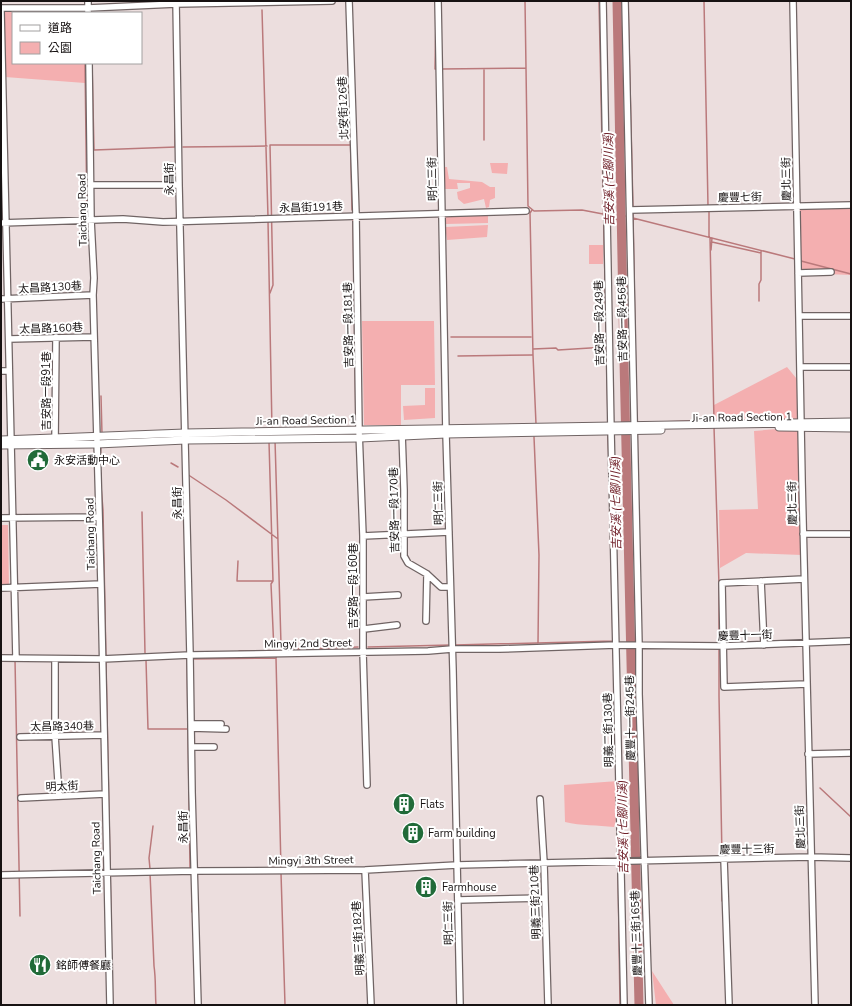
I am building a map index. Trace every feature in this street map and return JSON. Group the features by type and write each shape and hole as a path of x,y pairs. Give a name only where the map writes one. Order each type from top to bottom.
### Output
{"street":[{"path":"88,1 88,11"},
{"path":"16,658 9,339 4,299 1,9 88,11 176,2 332,1"},
{"name":"北安街126巷","path":"350,1 356,215"},
{"name":"明仁三街","path":"438,1 446,431 460,1005"},
{"name":"吉安路一段249巷","path":"603,1 616,645"},
{"name":"吉安路一段456巷","path":"626,1 639,646"},
{"name":"慶北三街","path":"793,1 805,643 815,1005"},
{"name":"永昌街","path":"176,2 198,1005"},
{"name":"Taichang Road","path":"89,64 92,185 91,220 94,278 93,295 110,1005"},
{"path":"92,185 179,185"},
{"name":"慶豐七街","path":"630,210 851,204"},
{"name":"永昌街191巷","path":"4,223 123,219 163,222 526,211"},
{"name":"吉安路一段181巷","path":"356,215 360,435"},
{"path":"798,272 831,272"},
{"name":"太昌路130巷","path":"4,299 93,295"},
{"path":"799,316 851,316"},
{"name":"吉安路一段91巷","path":"56,337 56,440"},
{"name":"太昌路160巷","path":"9,339 94,337"},
{"path":"800,367 851,367"},
{"path":"1,371 9,371"},
{"name":"Ji-an Road Section 1","path":"1,440 11,442 56,440 97,441 186,437 360,435 446,431 717,428 851,422"},
{"name":"Ji-an Road Section 1","path":"801,425 851,428"},
{"name":"吉安路一段170巷","path":"402,433 404,556 408,563 427,574 441,587 450,587"},
{"name":"吉安路一段160巷","path":"360,435 363,536 363,652 367,785"},
{"name":"Ji-an Road Section 1","path":"1,445 11,442"},
{"path":"1,518 99,517"},
{"path":"363,536 449,532"},
{"path":"803,534 851,534"},
{"path":"426,621 427,574"},
{"path":"804,579 722,583 724,687 807,684"},
{"path":"761,581 764,645"},
{"path":"1,588 101,584"},
{"path":"363,596 398,595"},
{"path":"364,629 397,625"},
{"name":"慶豐十一街","path":"616,645 723,646 851,642"},
{"name":"Mingyi 2nd Street","path":"1,658 102,659 616,645"},
{"name":"明義二街130巷","path":"616,645 624,1005"},
{"name":"慶豐十一街245巷","path":"639,646 644,861"},
{"path":"55,659 55,736 59,796"},
{"path":"191,726 221,724"},
{"path":"191,726 226,729"},
{"name":"太昌路340巷","path":"20,737 104,735"},
{"path":"192,747 214,746"},
{"path":"808,754 851,753"},
{"name":"明太街","path":"21,798 105,794"},
{"name":"明義三街210巷","path":"540,799 544,863 548,1005"},
{"name":"慶豐十三街","path":"621,862 811,857 851,858"},
{"path":"724,859 729,1005"},
{"name":"慶豐十三街165巷","path":"644,861 648,1005"},
{"name":"Mingyi 3th Street","path":"1,875 194,871 365,870 457,865 621,862"},
{"name":"明義三街182巷","path":"365,870 372,1005"},
{"path":"458,900 545,898"}],"green space":[{"path":"83,5 83,12 12,12 12,64 85,64 85,83 5,77 5,8"},
{"path":"490,163 508,163 507,174 492,173"},
{"path":"443,167 447,167 449,179 482,182 490,187 495,187 495,198 490,200 489,207 486,208 484,199 464,204 458,199 457,192 470,188 470,183 457,183 458,189 445,189"},
{"path":"851,206 851,275 800,273 796,207"},
{"path":"488,213 488,223 446,224 445,214"},
{"path":"488,225 487,237 447,240 445,227"},
{"path":"589,245 603,245 603,264 589,264"},
{"path":"362,321 434,321 435,385 401,385 401,425 364,425"},
{"path":"787,367 801,384 801,422 714,420 714,405"},
{"path":"425,388 435,388 435,418 404,420 403,406 425,405"},
{"path":"801,427 802,555 746,553 720,568 719,510 758,509 754,431"},
{"path":"1,525 8,525 9,589 1,589"},
{"path":"618,781 619,809 614,827 565,822 564,785"},
{"path":"652,971 674,1005 656,1005"}],"waterway":[{"path":"525,1 526,68"},
{"path":"599,1 608,422"},
{"name":"吉安溪 (七腳川溪)","path":"617,1 639,1005"},
{"path":"628,1 633,209"},
{"path":"704,1 708,206"},
{"path":"262,10 268,217"},
{"path":"436,19 435,69 437,69"},
{"path":"85,64 87,219"},
{"path":"92,64 94,150 176,147"},
{"path":"441,69 526,68 528,206 534,211 582,210 603,214"},
{"path":"484,69 484,140"},
{"path":"349,78 352,210"},
{"path":"175,100 175,146"},
{"path":"270,293 273,285 270,145 350,145"},
{"path":"183,147 267,146"},
{"path":"709,209 709,237"},
{"path":"532,210 530,213 536,424"},
{"path":"633,212 636,391"},
{"name":"吉安溪 (七腳川溪)","path":"621,215 625,216"},
{"path":"610,217 621,221"},
{"path":"633,218 795,259"},
{"path":"353,219 356,427"},
{"path":"268,221 272,429"},
{"path":"710,238 714,421"},
{"path":"711,250 712,238"},
{"path":"712,242 761,253"},
{"path":"759,301 761,251"},
{"path":"801,261 851,274"},
{"path":"451,337 531,337"},
{"path":"533,349 556,348 558,350 606,347"},
{"path":"458,356 532,355"},
{"path":"101,396 102,434"},
{"path":"661,422 714,420"},
{"path":"714,427 719,585 719,696 722,857"},
{"path":"534,437 539,555 538,643"},
{"path":"608,437 609,463"},
{"path":"275,440 281,644 286,648"},
{"path":"239,651 274,651 271,584 273,581 269,442"},
{"path":"100,462 101,446"},
{"path":"171,463 178,467"},
{"path":"101,473 101,482"},
{"path":"187,474 226,500 278,539"},
{"path":"101,486 103,510 111,914"},
{"path":"142,512 145,653"},
{"path":"611,557 613,643"},
{"path":"238,561 237,581 273,581"},
{"path":"455,645 613,641"},
{"path":"368,647 451,645"},
{"path":"278,652 279,650 286,648 301,649 358,647"},
{"path":"613,647 614,673"},
{"path":"277,655 281,869"},
{"path":"187,658 190,868"},
{"path":"192,659 276,658"},
{"path":"15,660 20,916"},
{"path":"146,660 148,729 187,729"},
{"path":"820,788 851,817"},
{"path":"150,869 149,858 153,826"},
{"path":"618,871 620,1005"},
{"path":"150,873 156,1005"},
{"path":"281,873 285,1005"},
{"path":"192,878 192,912"},
{"path":"722,879 722,901"}],"place":[{"name":"永安活動中心","path":"38,460"},
{"name":"Flats","path":"404,804"},
{"name":"Farm building","path":"413,833"},
{"name":"Farmhouse","path":"426,887"},
{"name":"銘師傅餐廳","path":"40,965"}]}
